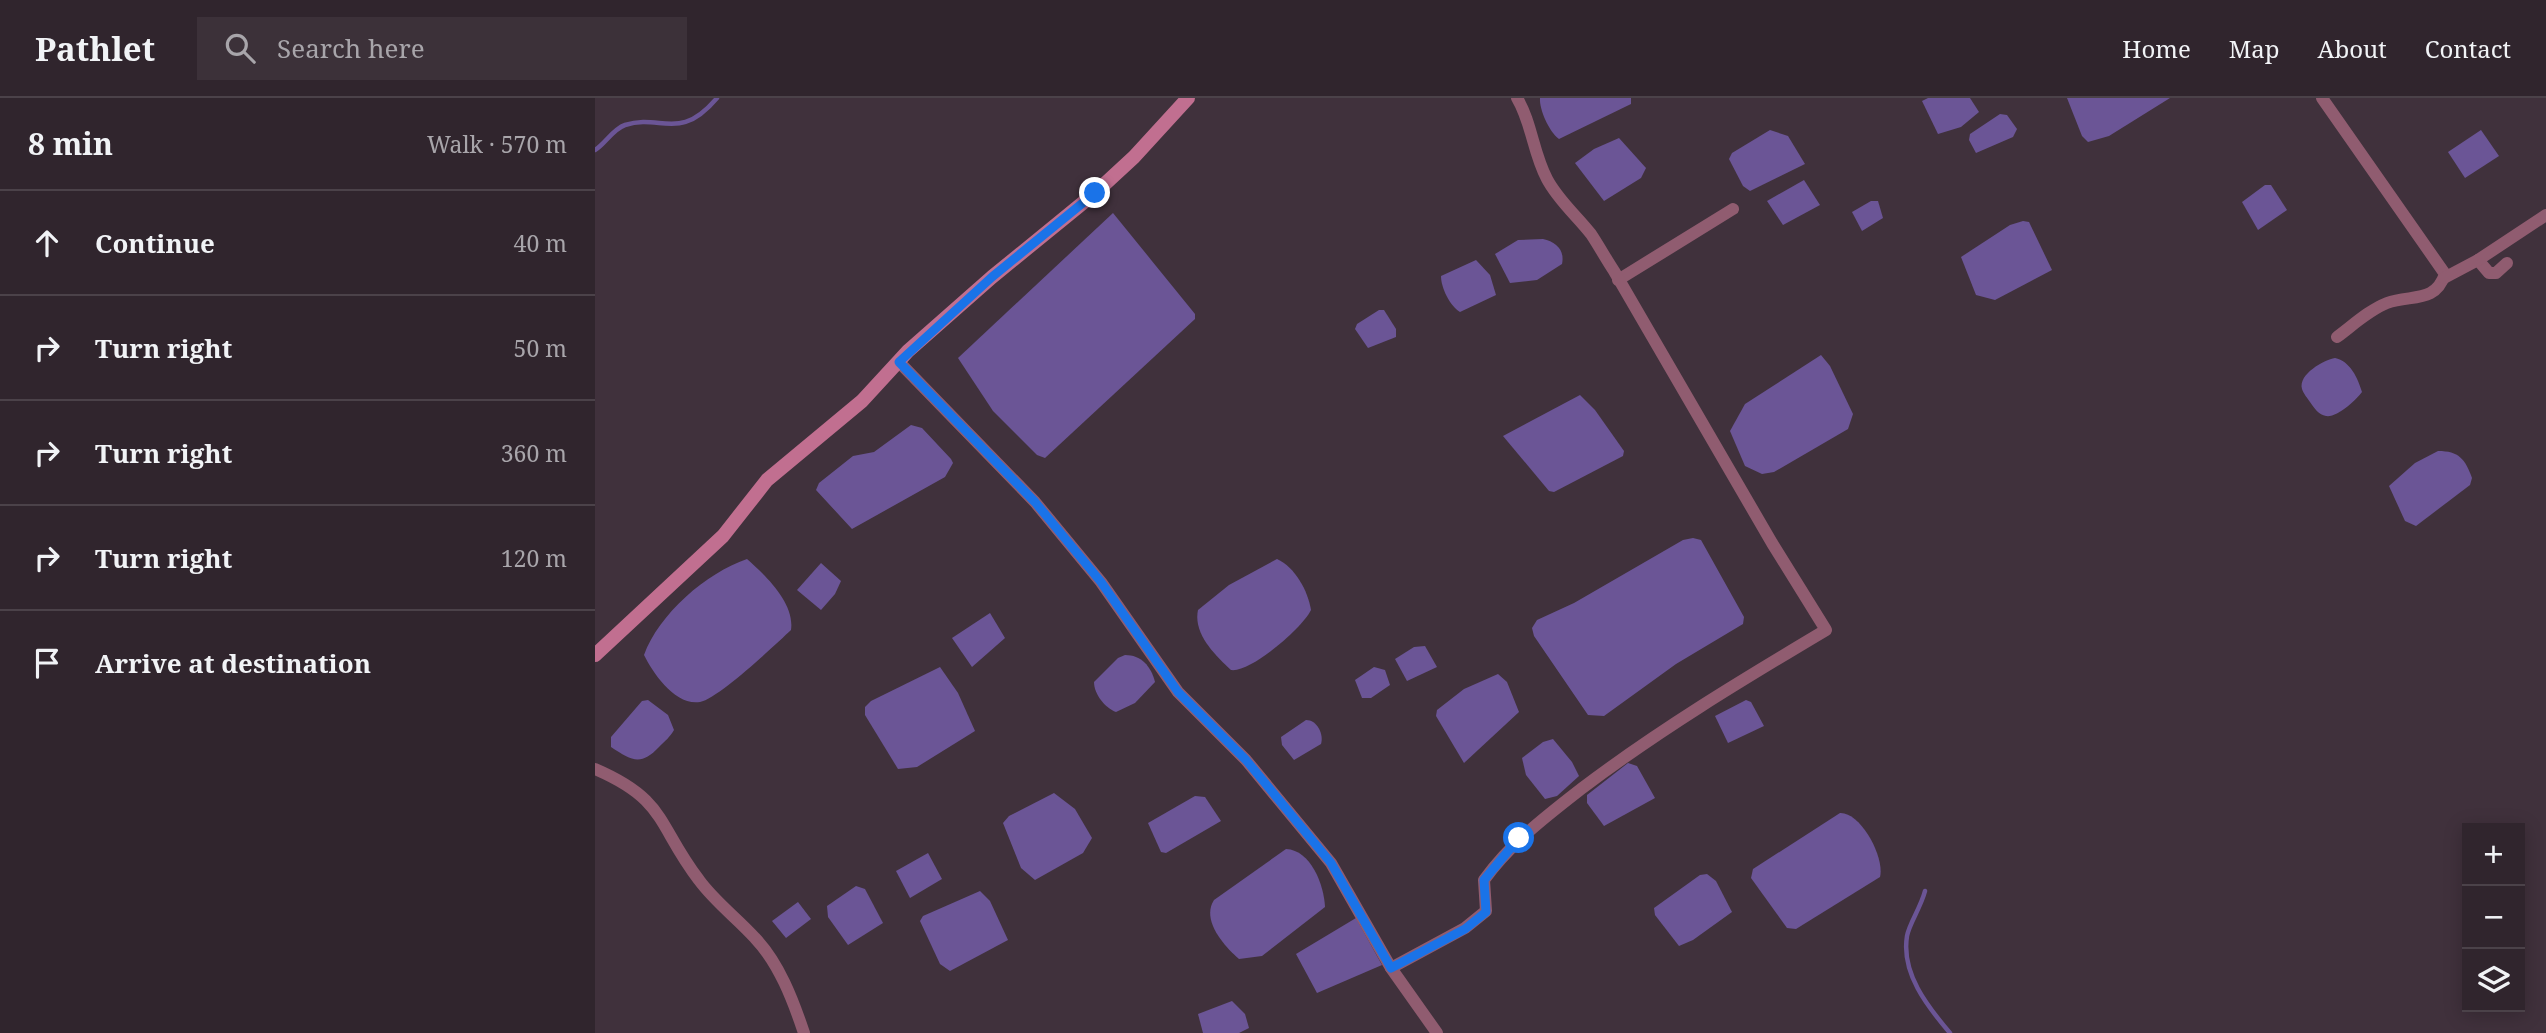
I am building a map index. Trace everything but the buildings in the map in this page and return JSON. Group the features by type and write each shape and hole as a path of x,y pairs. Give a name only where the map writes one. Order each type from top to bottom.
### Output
{"main road":[{"path":"595,655 715,545 767,480 862,401 899,362 992,277 1105,184 1188,98"}],"street":[{"path":"1391,968 1465,929 1486,912 1484,880 1519,838 1555,810 1666,727 1826,630 1591,235 1547,179 1534,153 1528,123 1517,98"},
{"path":"2322,98 2397,209 2439,263 2444,278"},
{"path":"1618,280 1733,209"},
{"path":"2337,337 2386,303 2417,300 2433,293 2444,278 2479,260 2546,215"},
{"path":"2479,260 2489,273 2496,273 2507,263"},
{"path":"899,362 1035,502 1101,582 1178,692 1246,760 1323,853 1391,968 1437,1033"},
{"path":"595,769 639,791 653,805 698,878 725,910 756,938 776,967 804,1033"}],"shaded area":[{"path":"1540,98 1631,98 1631,104 1559,139 1545,120"},
{"path":"1928,98 1970,98 1979,112 1961,127 1938,134 1922,101"},
{"path":"2067,98 2170,98 2109,136 2088,142 2082,136"},
{"path":"2000,114 2007,115 2017,129 2013,137 1976,153 1969,140 1970,134"},
{"path":"1770,130 1788,136 1805,164 1750,191 1743,186 1729,159 1732,153"},
{"path":"2481,130 2499,156 2465,178 2448,152"},
{"path":"1619,138 1646,168 1641,178 1604,201 1575,163 1594,149"},
{"path":"1804,180 1820,205 1783,225 1767,201"},
{"path":"2265,185 2271,185 2287,210 2258,230 2242,202"},
{"path":"1871,201 1878,201 1883,218 1862,231 1852,212"},
{"path":"1113,213 1195,314 1195,319 1045,458 1037,455 993,411 958,358"},
{"path":"2029,222 2052,270 1995,300 1976,295 1961,257 2010,225"},
{"path":"1543,239 1559,247 1562,264 1537,280 1510,283 1495,254 1518,240"},
{"path":"1476,260 1490,275 1496,295 1460,312 1447,296 1441,276"},
{"path":"1379,310 1384,310 1396,329 1396,337 1368,348 1355,329 1357,324"},
{"path":"1821,355 1830,366 1853,414 1848,429 1774,472 1762,474 1745,466 1730,431 1745,404"},
{"path":"2335,358 2349,366 2362,392 2341,411 2326,416 2313,407 2303,392 2302,383 2313,369"},
{"path":"1580,395 1595,410 1624,451 1623,456 1554,492 1549,491 1503,436"},
{"path":"911,425 922,428 953,463 945,477 852,529 816,490 819,483 853,456 874,452"},
{"path":"2438,451 2460,457 2472,478 2470,485 2416,526 2405,521 2389,486 2415,463"},
{"path":"1683,540 1701,540 1744,617 1743,624 1676,664 1604,716 1588,715 1534,636 1532,628 1537,620 1574,603"},
{"path":"747,559 770,581 784,600 791,620 791,630 747,670 709,698 700,702 682,699 659,679 644,655 672,610 716,574"},
{"path":"1277,559 1300,580 1311,610 1298,627 1263,657 1240,669 1231,670 1212,651 1202,636 1197,619 1198,610 1229,585"},
{"path":"821,563 841,581 835,594 821,610 797,590"},
{"path":"990,613 1005,638 972,667 952,638"},
{"path":"1425,646 1437,667 1407,681 1395,659 1414,647"},
{"path":"1125,655 1145,662 1155,682 1135,703 1116,712 1101,700 1094,682 1118,658"},
{"path":"940,667 958,693 975,731 917,767 898,769 865,715 865,707 871,701"},
{"path":"1374,667 1385,670 1390,685 1371,698 1362,698 1355,680"},
{"path":"1498,674 1507,682 1519,712 1464,763 1436,716 1437,710 1464,689"},
{"path":"648,700 668,715 674,730 647,757 636,759 625,756 611,747 611,737 642,701"},
{"path":"1746,700 1751,702 1764,726 1728,743 1715,716"},
{"path":"1306,720 1319,728 1321,744 1294,760 1282,745 1281,737"},
{"path":"1553,739 1572,762 1579,776 1557,796 1545,799 1526,775 1522,758 1543,742"},
{"path":"1628,763 1637,766 1655,798 1604,826 1587,803 1587,795"},
{"path":"1054,793 1075,809 1092,838 1083,853 1035,880 1021,868 1003,823 1009,816"},
{"path":"1195,796 1205,797 1221,821 1166,853 1161,852 1148,823"},
{"path":"1840,813 1856,820 1870,838 1879,859 1880,877 1796,929 1787,928 1751,878 1753,869"},
{"path":"1286,849 1303,855 1315,870 1325,907 1262,956 1239,959 1221,940 1212,924 1210,916 1214,900"},
{"path":"928,853 942,879 910,898 896,871"},
{"path":"1707,874 1716,881 1732,912 1693,940 1679,946 1655,915 1654,908 1700,875"},
{"path":"856,886 865,889 883,923 848,945 828,917 827,906"},
{"path":"980,891 990,901 1008,940 950,971 940,964 920,921 923,916"},
{"path":"798,902 811,919 786,938 772,921"},
{"path":"1356,918 1382,965 1317,993 1296,954"},
{"path":"1232,1001 1245,1014 1249,1028 1239,1033 1203,1033 1198,1014"}],"waterway":[{"path":"595,150 625,125 638,122 670,124 692,120 717,98"},
{"path":"1925,891 1907,936 1908,963 1925,1000 1950,1033"}],"route":[{"path":"1095,193 992,277 899,362 1035,502 1071,549 1101,582 1178,692 1200,717 1246,760 1331,863 1391,968 1465,929 1486,912 1484,880 1519,838"}]}
